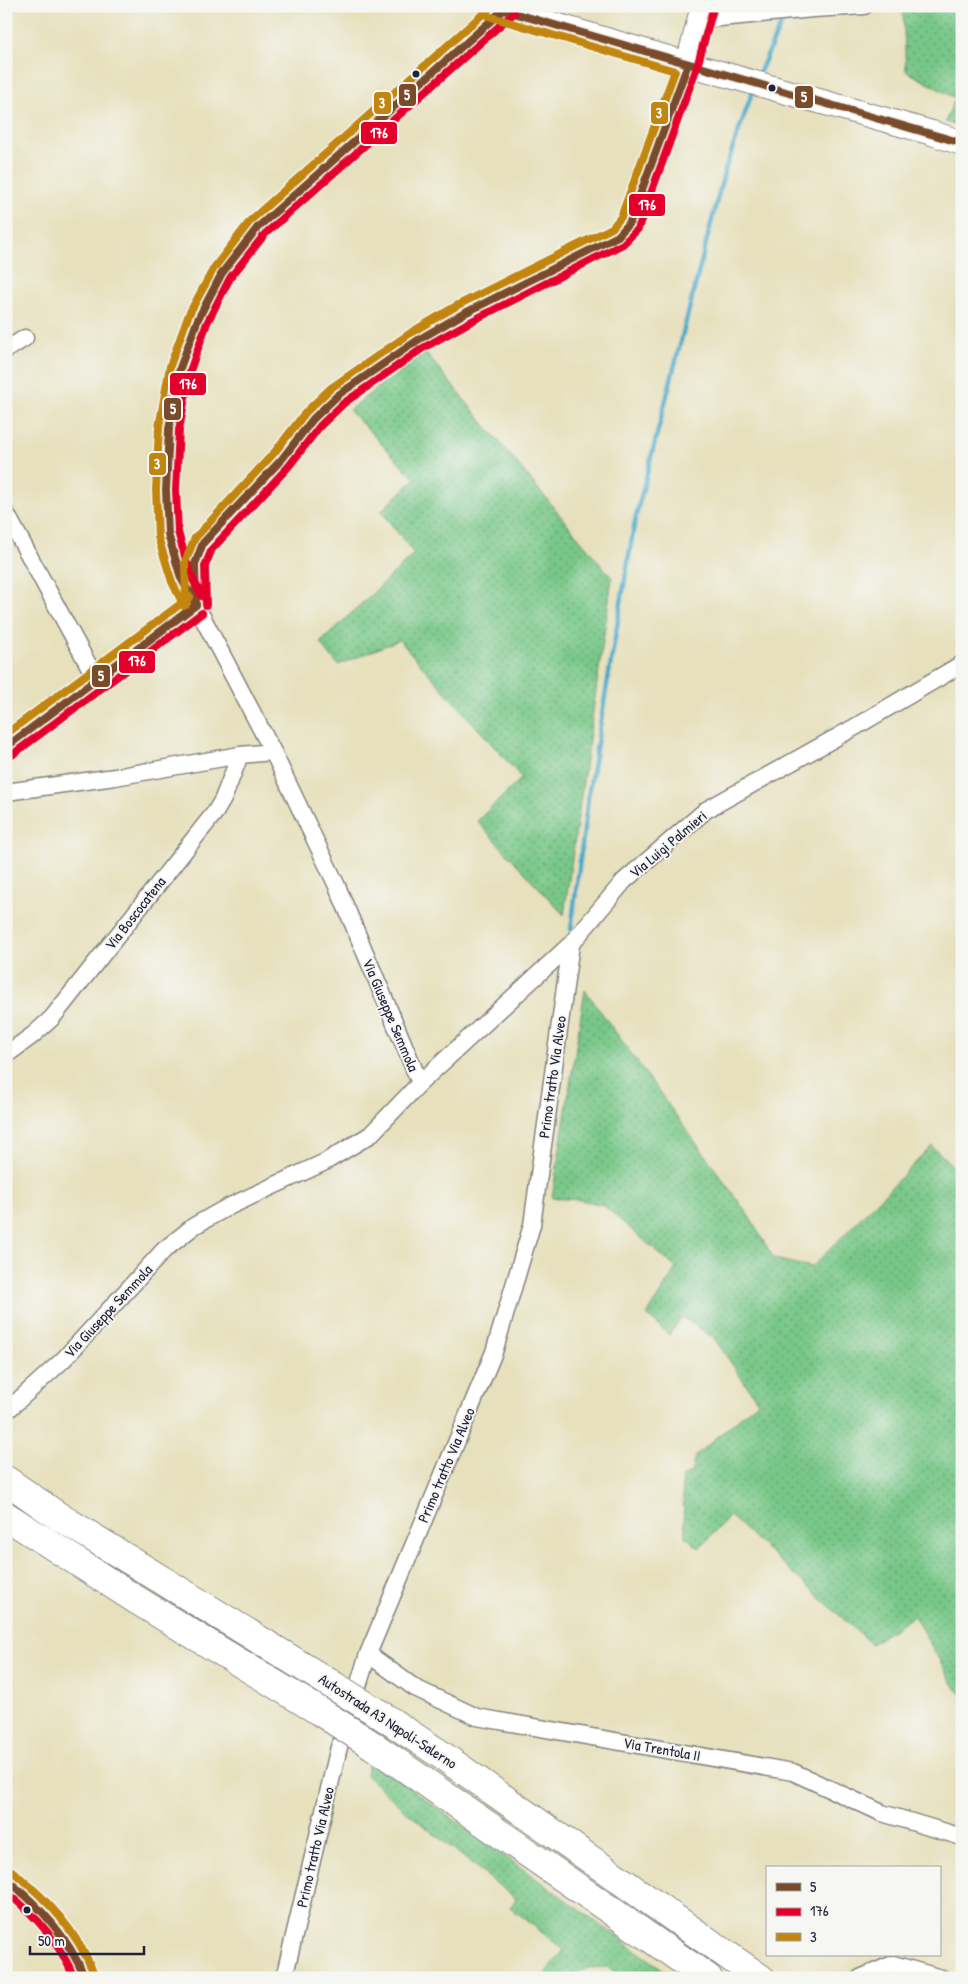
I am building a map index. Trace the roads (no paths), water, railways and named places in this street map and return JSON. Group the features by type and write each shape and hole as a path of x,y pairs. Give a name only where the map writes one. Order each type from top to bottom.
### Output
{"highway":[{"name":"Autostrada A3 Napoli-Salerno","path":"6,1480 58,1516 378,1713 440,1754 760,1978"},
{"name":"Autostrada A3 Napoli-Salerno","path":"6,1516 135,1599 372,1745 708,1978"}],"street":[{"path":"701,13 775,13 864,6"},
{"path":"500,8 688,64 932,132 962,143"},
{"name":"Via Giuseppe Semmola","path":"9,1410 58,1365 164,1250 194,1226 226,1208 325,1162 370,1135 420,1083 337,886 273,752 181,578 168,534 166,490 169,429 180,368 198,319 222,273 258,227 500,8"},
{"name":"Via Giuseppe Semmola","path":"196,605 195,564 203,543 282,459 313,419 338,395 418,340 463,314 618,236 630,222 688,64 701,13"},
{"path":"6,350 25,338"},
{"path":"6,513 96,679"},
{"path":"6,747 196,605"},
{"name":"Via Luigi Palmieri","path":"420,1083 571,944 624,881 706,810 856,727 962,664"},
{"path":"6,792 114,777 240,755 273,752"},
{"name":"Via Boscocatena","path":"6,1054 33,1035 52,1018 216,811 223,799 240,755"},
{"name":"Primo tratto Via Alveo","path":"284,1978 339,1747 368,1654 494,1352 532,1226 571,944"},
{"name":"Via Trentola II","path":"368,1654 415,1688 477,1717 793,1772 882,1813 962,1837"},
{"path":"6,1879 51,1918 71,1948 85,1978"},
{"path":"860,1978 893,1964 941,1978"}],"waterway":[{"path":"758,76 784,17"},
{"path":"571,929 589,791 635,520 724,173 753,90"}]}
